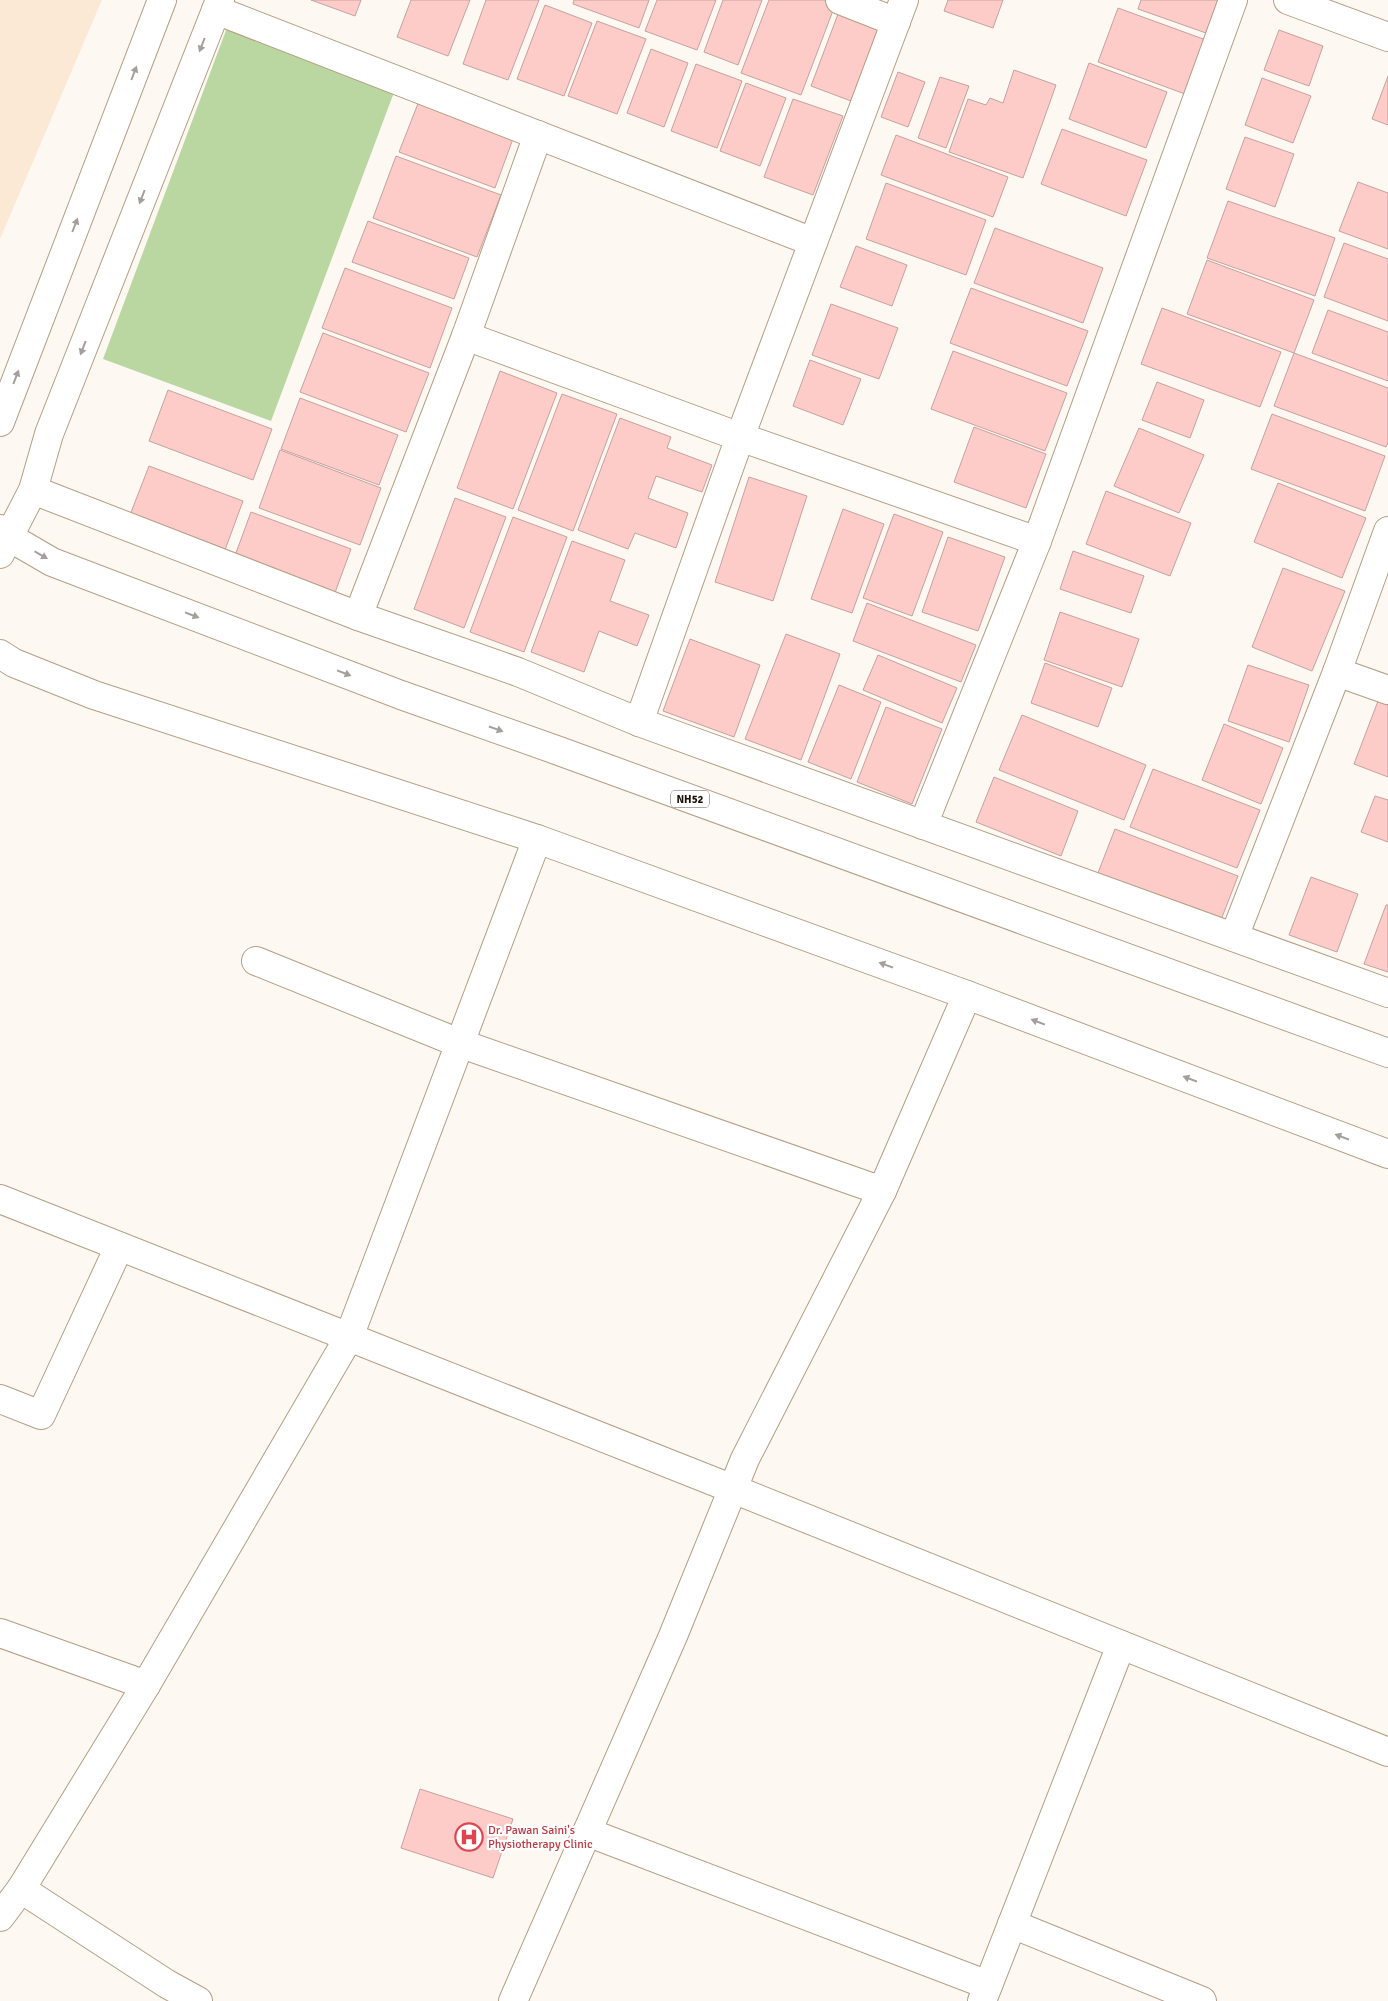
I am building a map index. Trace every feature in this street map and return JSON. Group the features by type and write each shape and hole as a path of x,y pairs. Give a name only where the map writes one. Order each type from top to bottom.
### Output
{"main road":[{"path":"0,422 162,0"},
{"path":"639,722 740,437 900,11 840,0"},
{"path":"923,825 1037,541 1233,0"},
{"path":"1288,0 1388,37"},
{"path":"3,540 33,490 49,434 218,5 538,135 813,242"},
{"path":"358,616 466,336 538,135"},
{"path":"466,336 740,437 1037,541"},
{"path":"33,490 358,616 518,672 639,722 1388,993"},
{"path":"1234,937 1337,672 1388,531"},
{"name":"NH52","path":"3,540 52,562 401,695 1388,1053"},
{"path":"0,654 14,663 94,695 537,838 967,995 1388,1154"},
{"path":"1337,672 1388,690"},
{"path":"0,1917 21,1889 146,1685 349,1337 537,838"},
{"path":"256,962 459,1043 882,1191"},
{"path":"512,2001 674,1636 745,1459 882,1191 967,995"},
{"path":"0,1200 733,1489 1388,1752"},
{"path":"0,1399 41,1415 119,1247"},
{"path":"0,1633 146,1685"},
{"path":"587,1832 985,1993 1121,1645"},
{"path":"21,1889 167,1984 198,2001"},
{"path":"1012,1924 1202,2001"}],"shaded area":[{"path":"0,0 102,0 0,239"}],"green space":[{"path":"228,25 396,87 271,421 103,359"}],"building":[{"path":"311,0 361,0 355,16"},
{"path":"411,0 470,0 448,56 397,37"},
{"path":"486,0 539,0 508,80 463,64"},
{"path":"574,0 649,0 639,28 573,4"},
{"path":"657,0 716,0 697,50 645,31"},
{"path":"723,0 762,0 738,65 704,52"},
{"path":"769,0 837,0 801,95 741,73"},
{"path":"948,0 1003,0 993,28 944,11"},
{"path":"1141,0 1218,0 1206,33 1138,9"},
{"path":"545,5 592,23 564,96 517,79"},
{"path":"841,6 881,21 851,101 811,86"},
{"path":"1118,8 1206,40 1185,94 1098,62"},
{"path":"597,21 646,39 617,114 568,96"},
{"path":"1279,30 1323,46 1309,86 1264,70"},
{"path":"651,49 688,63 664,127 627,113"},
{"path":"1089,63 1167,92 1146,148 1069,119"},
{"path":"696,64 742,81 717,148 671,131"},
{"path":"1014,70 1056,85 1023,178 949,152 968,99 986,105 990,98 1003,103"},
{"path":"898,72 925,82 908,127 881,117"},
{"path":"1388,76 1388,125 1372,119"},
{"path":"940,77 969,86 946,148 918,138"},
{"path":"1262,78 1311,96 1293,143 1245,125"},
{"path":"746,83 786,98 760,166 720,151"},
{"path":"793,99 843,116 813,195 764,177"},
{"path":"419,101 514,136 495,188 399,152"},
{"path":"1062,129 1147,160 1126,216 1041,184"},
{"path":"896,135 1008,177 993,217 881,175"},
{"path":"1245,137 1294,154 1275,207 1226,189"},
{"path":"396,156 501,195 477,257 373,218"},
{"path":"1358,182 1388,193 1388,249 1339,231"},
{"path":"886,183 986,220 966,275 866,239"},
{"path":"1228,201 1335,238 1315,296 1207,258"},
{"path":"368,221 469,258 454,299 352,262"},
{"path":"995,228 1103,268 1083,323 974,283"},
{"path":"1344,243 1388,259 1388,321 1324,297"},
{"path":"856,246 907,265 892,306 840,287"},
{"path":"1207,260 1314,300 1294,353 1187,314"},
{"path":"345,268 452,308 430,368 322,328"},
{"path":"971,288 1088,331 1067,386 950,343"},
{"path":"831,304 898,328 879,379 812,355"},
{"path":"1162,308 1281,352 1260,407 1141,364"},
{"path":"1328,310 1388,332 1388,381 1312,353"},
{"path":"323,333 429,373 406,432 300,392"},
{"path":"953,351 1067,393 1045,451 931,409"},
{"path":"1294,353 1388,388 1388,443 1386,447 1274,406"},
{"path":"810,360 861,379 843,425 793,406"},
{"path":"500,371 557,393 513,509 457,488"},
{"path":"1157,382 1204,400 1190,438 1142,420"},
{"path":"168,390 272,429 253,480 149,441"},
{"path":"562,394 617,414 573,531 518,510"},
{"path":"300,398 398,435 379,485 281,449"},
{"path":"1272,414 1385,456 1365,511 1251,469"},
{"path":"620,418 671,437 667,448 712,465 702,492 656,476 648,498 688,513 676,548 635,533 628,549 578,530"},
{"path":"974,427 1046,454 1026,508 954,482"},
{"path":"1139,428 1204,455 1179,513 1114,486"},
{"path":"280,450 381,488 360,545 259,508"},
{"path":"149,466 243,501 225,550 130,515"},
{"path":"749,477 807,496 773,601 715,582"},
{"path":"1278,483 1366,518 1342,578 1254,542"},
{"path":"1106,491 1191,523 1170,576 1086,544"},
{"path":"455,498 506,517 464,628 414,609"},
{"path":"843,509 884,524 852,613 811,599"},
{"path":"251,512 351,549 333,598 233,561"},
{"path":"894,514 943,532 912,616 863,598"},
{"path":"513,517 567,537 524,652 470,632"},
{"path":"948,537 1005,557 978,631 922,612"},
{"path":"572,541 625,560 610,601 649,615 637,646 599,631 584,672 531,652"},
{"path":"1073,551 1144,576 1131,613 1060,589"},
{"path":"1283,568 1345,591 1312,671 1252,647"},
{"path":"867,603 976,645 961,682 853,641"},
{"path":"1060,612 1139,639 1122,687 1044,660"},
{"path":"786,634 840,654 801,760 745,739"},
{"path":"690,639 760,665 734,737 663,711"},
{"path":"878,655 957,688 942,723 863,690"},
{"path":"1045,663 1112,688 1098,727 1031,703"},
{"path":"1248,665 1309,685 1289,742 1228,721"},
{"path":"839,685 881,702 851,779 808,762"},
{"path":"1378,701 1388,705 1388,777 1354,764"},
{"path":"886,707 942,729 912,804 857,782"},
{"path":"1022,715 1146,765 1124,820 999,770"},
{"path":"1224,724 1283,748 1261,804 1202,780"},
{"path":"1153,769 1260,810 1237,868 1130,827"},
{"path":"994,777 1078,811 1061,856 976,822"},
{"path":"1375,796 1388,800 1388,842 1361,832"},
{"path":"1115,829 1238,876 1219,925 1096,878"},
{"path":"1311,877 1358,894 1337,952 1289,935"},
{"path":"1386,905 1388,905 1388,972 1364,964"},
{"path":"420,1789 513,1819 493,1878 401,1848"}],"place":[{"name":"Dr. Pawan Saini's Physiotherapy Clinic","path":"469,1837"}]}
